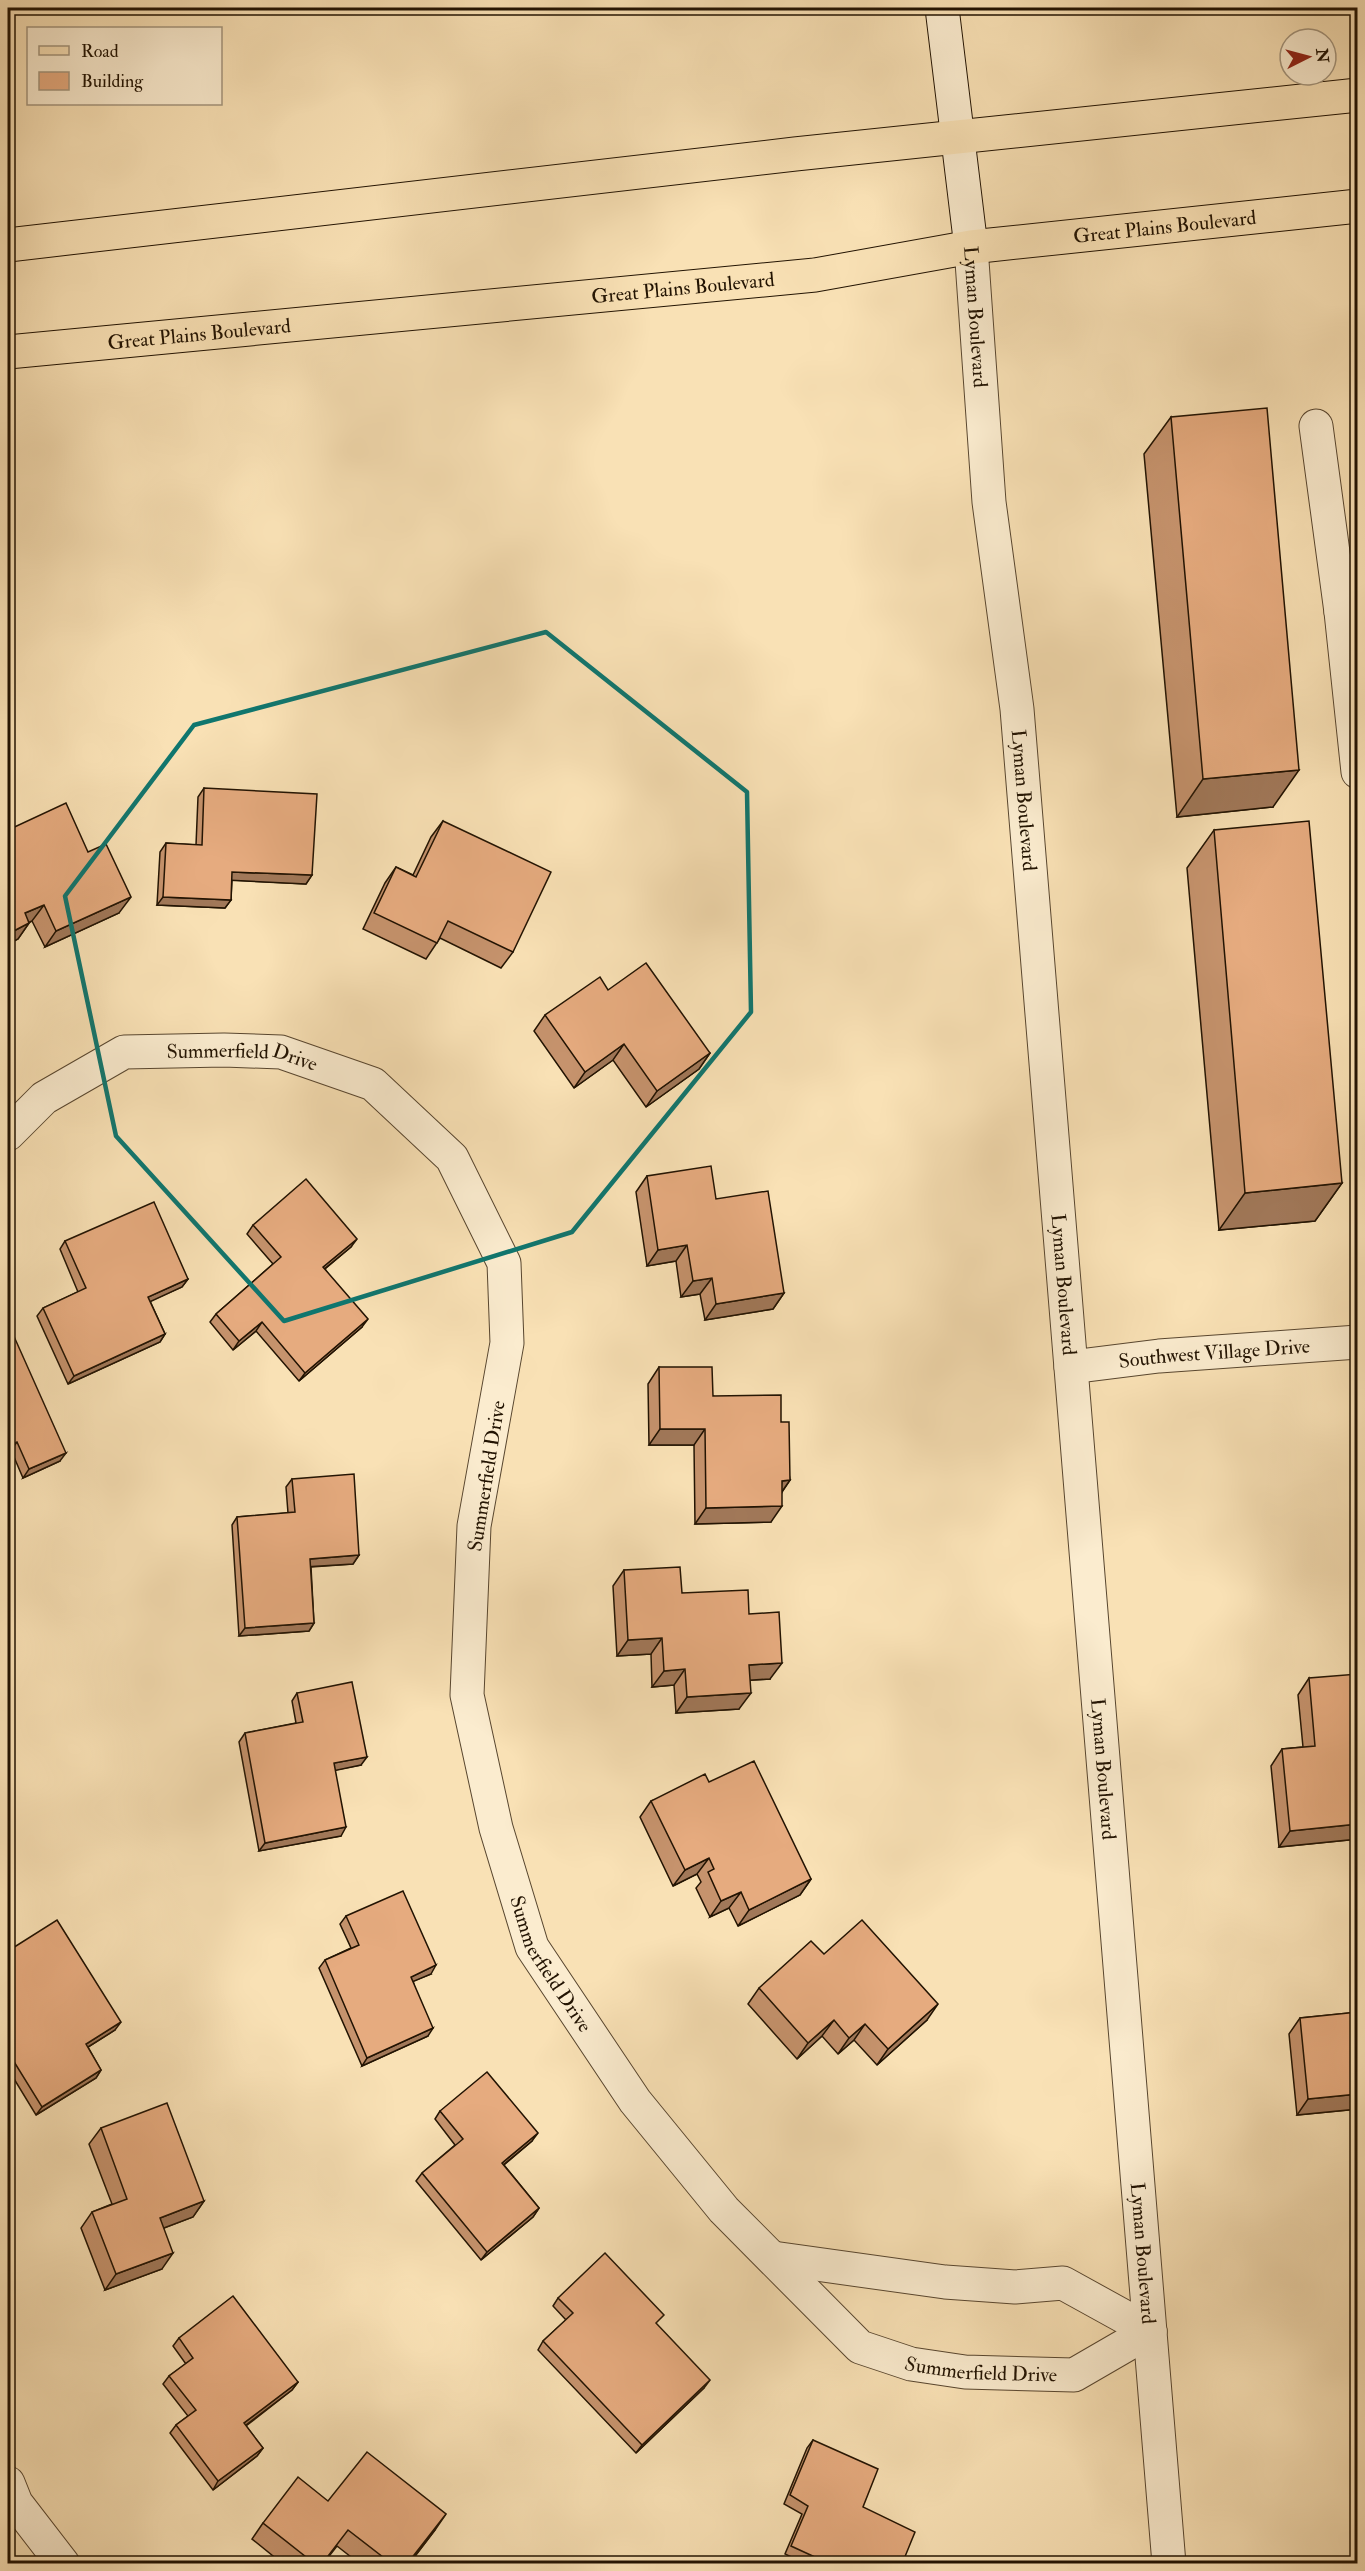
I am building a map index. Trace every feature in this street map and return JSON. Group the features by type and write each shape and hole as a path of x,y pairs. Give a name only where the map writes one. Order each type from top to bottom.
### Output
{"main road":[{"path":"8,244 795,154 956,139 1358,95"},
{"name":"Great Plains Boulevard","path":"8,352 815,275 971,247 1358,206"}],"street":[{"name":"Lyman Boulevard","path":"942,8 956,139 971,247 989,502 1017,709 1169,2564"},
{"path":"1316,426 1349,611 1358,772"},
{"name":"Summerfield Drive","path":"8,1134 44,1098 124,1052 224,1050 281,1052 373,1084 452,1158 504,1263 507,1343 474,1526 467,1695 496,1828 532,1947 635,2101 724,2210 860,2347 910,2364 965,2372 1074,2375 1150,2331"},
{"name":"Southwest Village Drive","path":"1071,1367 1159,1356 1358,1342"},
{"path":"773,2258 945,2282 1015,2287 1063,2283 1150,2331"},
{"path":"8,2483 16,2503 63,2564"}],"highlighted area":[{"path":"546,632 747,792 751,1012 572,1232 284,1321 116,1136 65,896 194,725"}],"building":[{"path":"1267,408 1299,770 1203,779 1171,417"},
{"path":"204,788 317,794 312,875 232,872 231,900 163,897 166,843 202,845"},
{"path":"66,803 88,852 106,844 131,897 56,931 44,905 25,913 29,923 8,934 8,830"},
{"path":"443,821 551,872 513,952 448,921 437,943 374,913 396,867 416,877"},
{"path":"1309,821 1342,1183 1245,1193 1214,830"},
{"path":"646,963 710,1053 657,1091 624,1044 585,1072 545,1015 600,977 608,990"},
{"path":"711,1166 716,1199 768,1191 784,1293 716,1304 712,1278 693,1281 687,1245 658,1250 647,1176"},
{"path":"306,1179 357,1239 323,1267 368,1319 305,1373 262,1322 239,1341 216,1314 281,1257 253,1225"},
{"path":"154,1202 188,1279 148,1297 165,1334 74,1376 43,1308 86,1288 65,1241"},
{"path":"8,1323 66,1453 29,1469 17,1442 8,1446"},
{"path":"659,1367 712,1367 713,1396 781,1395 781,1422 789,1422 790,1480 782,1481 782,1506 706,1508 705,1429 660,1429"},
{"path":"354,1474 359,1555 310,1559 314,1623 245,1628 237,1517 295,1512 292,1479"},
{"path":"680,1567 682,1593 748,1590 749,1614 779,1612 782,1663 749,1665 751,1693 687,1697 685,1669 664,1671 662,1638 628,1640 624,1570"},
{"path":"1358,1674 1358,1824 1290,1831 1282,1749 1315,1746 1309,1678"},
{"path":"352,1682 367,1757 334,1763 346,1827 265,1843 245,1733 303,1722 297,1693"},
{"path":"754,1761 811,1879 749,1910 741,1892 721,1901 708,1872 714,1869 709,1858 685,1870 651,1801 705,1774 709,1782"},
{"path":"403,1891 436,1965 411,1977 433,2028 367,2058 325,1960 359,1945 346,1916"},
{"path":"57,1920 121,2022 86,2044 101,2070 42,2107 8,2052 8,2037 14,2033 8,2022 8,1951"},
{"path":"862,1920 938,2004 888,2049 865,2024 849,2038 834,2020 808,2043 759,1988 811,1941 824,1954"},
{"path":"1358,2012 1358,2094 1308,2099 1300,2018"},
{"path":"487,2072 538,2133 502,2163 539,2208 487,2252 422,2173 463,2139 440,2111"},
{"path":"167,2103 204,2201 160,2218 173,2253 116,2274 92,2212 127,2199 101,2128"},
{"path":"605,2253 664,2315 656,2323 710,2380 642,2445 543,2341 573,2313 558,2298"},
{"path":"233,2296 298,2382 244,2423 263,2448 218,2481 176,2425 196,2410 169,2376 193,2358 179,2338"},
{"path":"813,2440 878,2469 863,2507 915,2532 902,2564 830,2564 791,2546 808,2506 790,2495"},
{"path":"367,2452 446,2514 407,2564 392,2564 348,2530 322,2564 315,2564 263,2523 298,2477 328,2501"},
{"path":"516,2559 523,2564 513,2564"}]}
